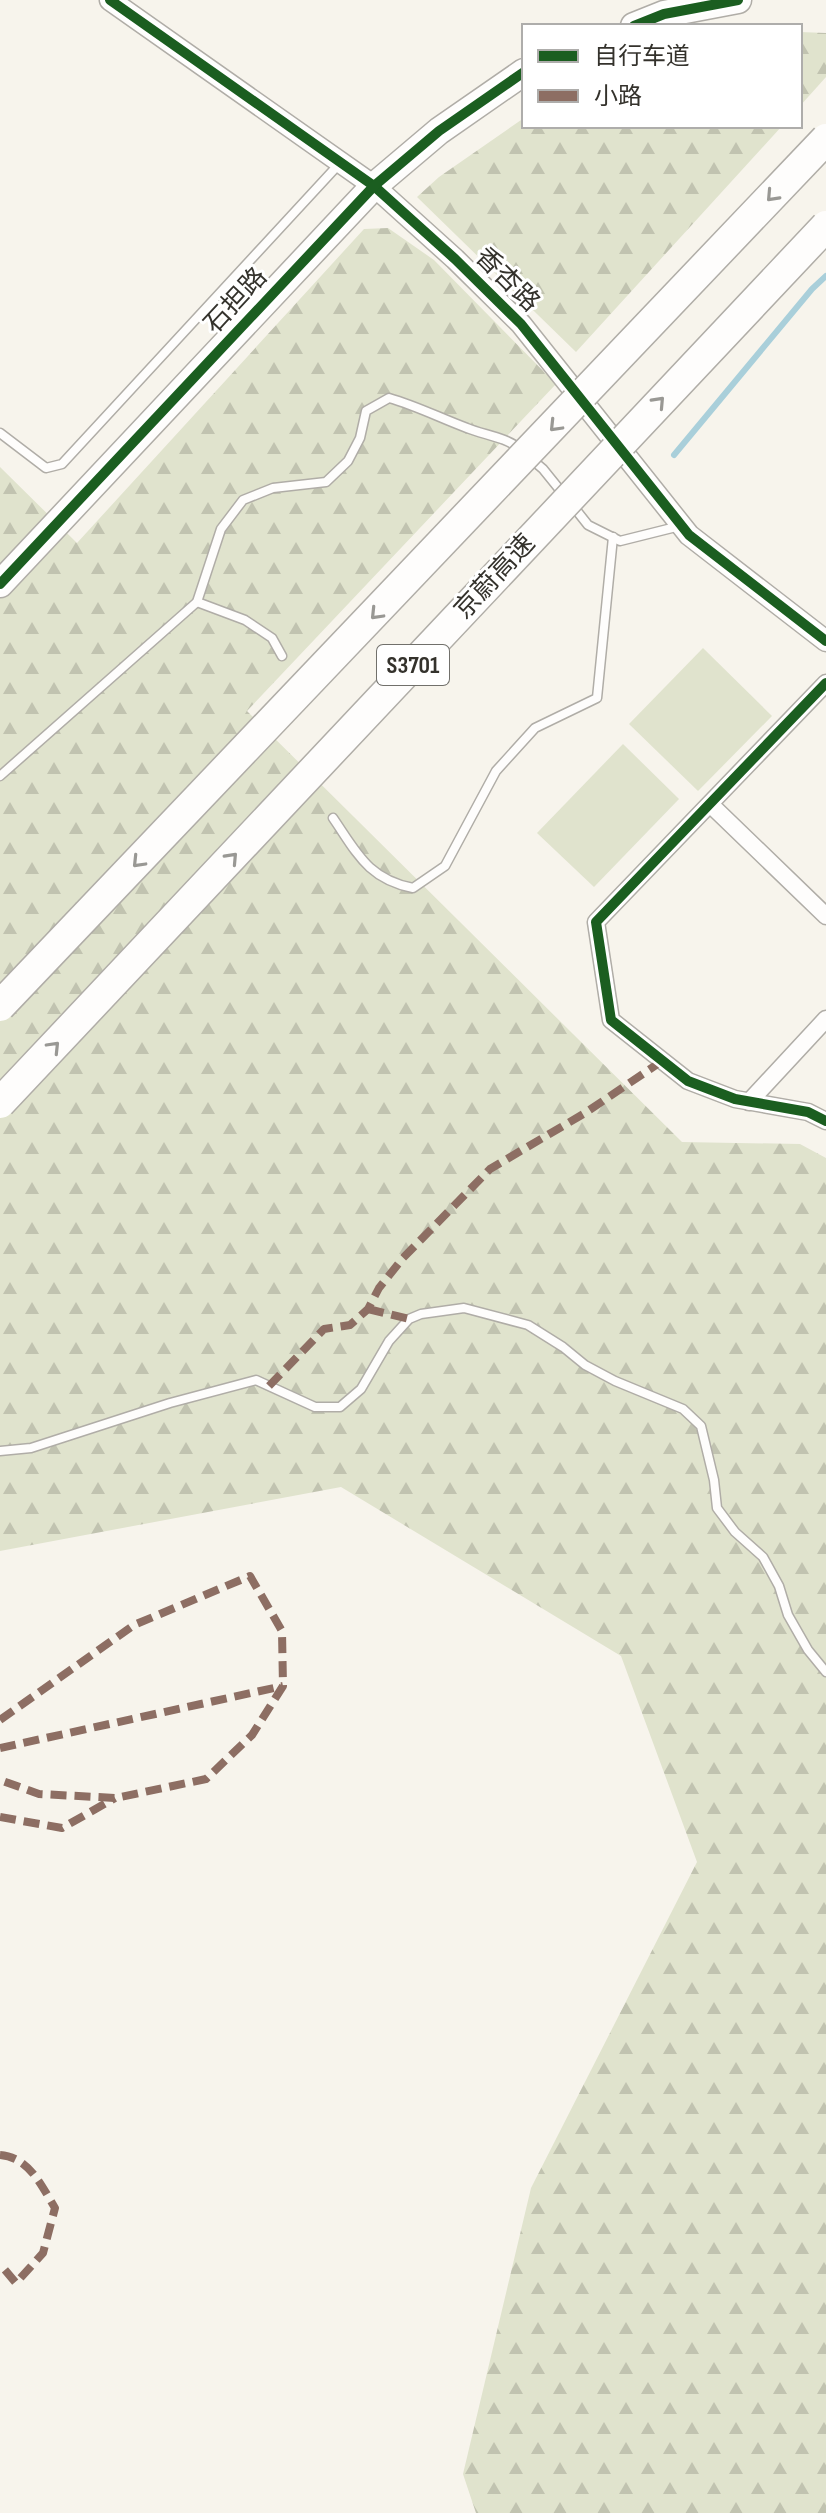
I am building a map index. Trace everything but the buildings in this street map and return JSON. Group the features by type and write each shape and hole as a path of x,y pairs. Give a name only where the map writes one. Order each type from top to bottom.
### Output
{"highway":[{"name":"S3701","path":"0,1006 826,139"},
{"name":"京蔚高速","path":"0,1103 826,226"}],"main road":[{"path":"639,24 664,14 738,0"},
{"name":"石担路","path":"0,584 374,186 439,131 522,73"}],"street":[{"name":"香杏路","path":"110,0 374,186 521,324 689,535 826,641"},
{"path":"826,683 596,922 611,1020 688,1081 735,1099 808,1112 826,1121"},
{"path":"710,804 826,916"},
{"path":"749,1102 826,1019"}],"lane":[{"path":"0,433 46,468 62,464 341,163"},
{"path":"0,776 197,602 221,529 243,500 273,488 326,482 348,461 360,438 366,411 389,398 514,444 543,469 588,525 620,541 681,526"},
{"path":"333,818 364,864 392,884 413,888 445,866 496,771 535,728 597,698 613,537"},
{"path":"197,602 245,620 272,638 282,656"},
{"path":"0,1451 31,1448 170,1403 256,1380 315,1407 340,1407 361,1389 389,1341 409,1319 421,1314 464,1308 477,1311 528,1325 585,1365 683,1409 701,1426 714,1480 717,1508 735,1532 763,1557 779,1586 788,1615 808,1650 826,1672"}],"green space":[{"path":"802,32 826,33 826,77 802,104"},
{"path":"522,119 522,128 780,128 576,352 417,197 439,177"},
{"path":"388,228 434,260 556,384 247,711 682,1142 800,1144 826,1158 826,2513 476,2513 463,2474 531,2188 697,1862 621,1656 341,1487 0,1551 0,467 77,543 364,229"},
{"path":"703,648 772,716 698,791 629,724"},
{"path":"623,744 679,799 594,887 537,833"}],"waterway":[{"path":"674,455 826,276"}],"marked path":[{"path":"269,1386 324,1329 350,1325 368,1309 379,1288 403,1258 490,1169 585,1113 662,1061"},
{"path":"368,1309 409,1319"},
{"path":"0,1720 134,1625 250,1576 282,1631 283,1686 252,1735 206,1779 116,1798 39,1794 0,1780"},
{"path":"0,1748 283,1686"},
{"path":"0,1817 62,1828 115,1798"},
{"path":"0,2155 19,2161 26,2167 55,2208 43,2253 16,2283 0,2264"}],"cycle path":[{"path":"110,0 374,186 521,324 689,535 826,641"},
{"path":"639,24 664,14 738,0"},
{"path":"0,584 374,186 439,131 522,73"},
{"path":"826,683 596,922 611,1020 688,1081 735,1099 808,1112 826,1121"}]}
